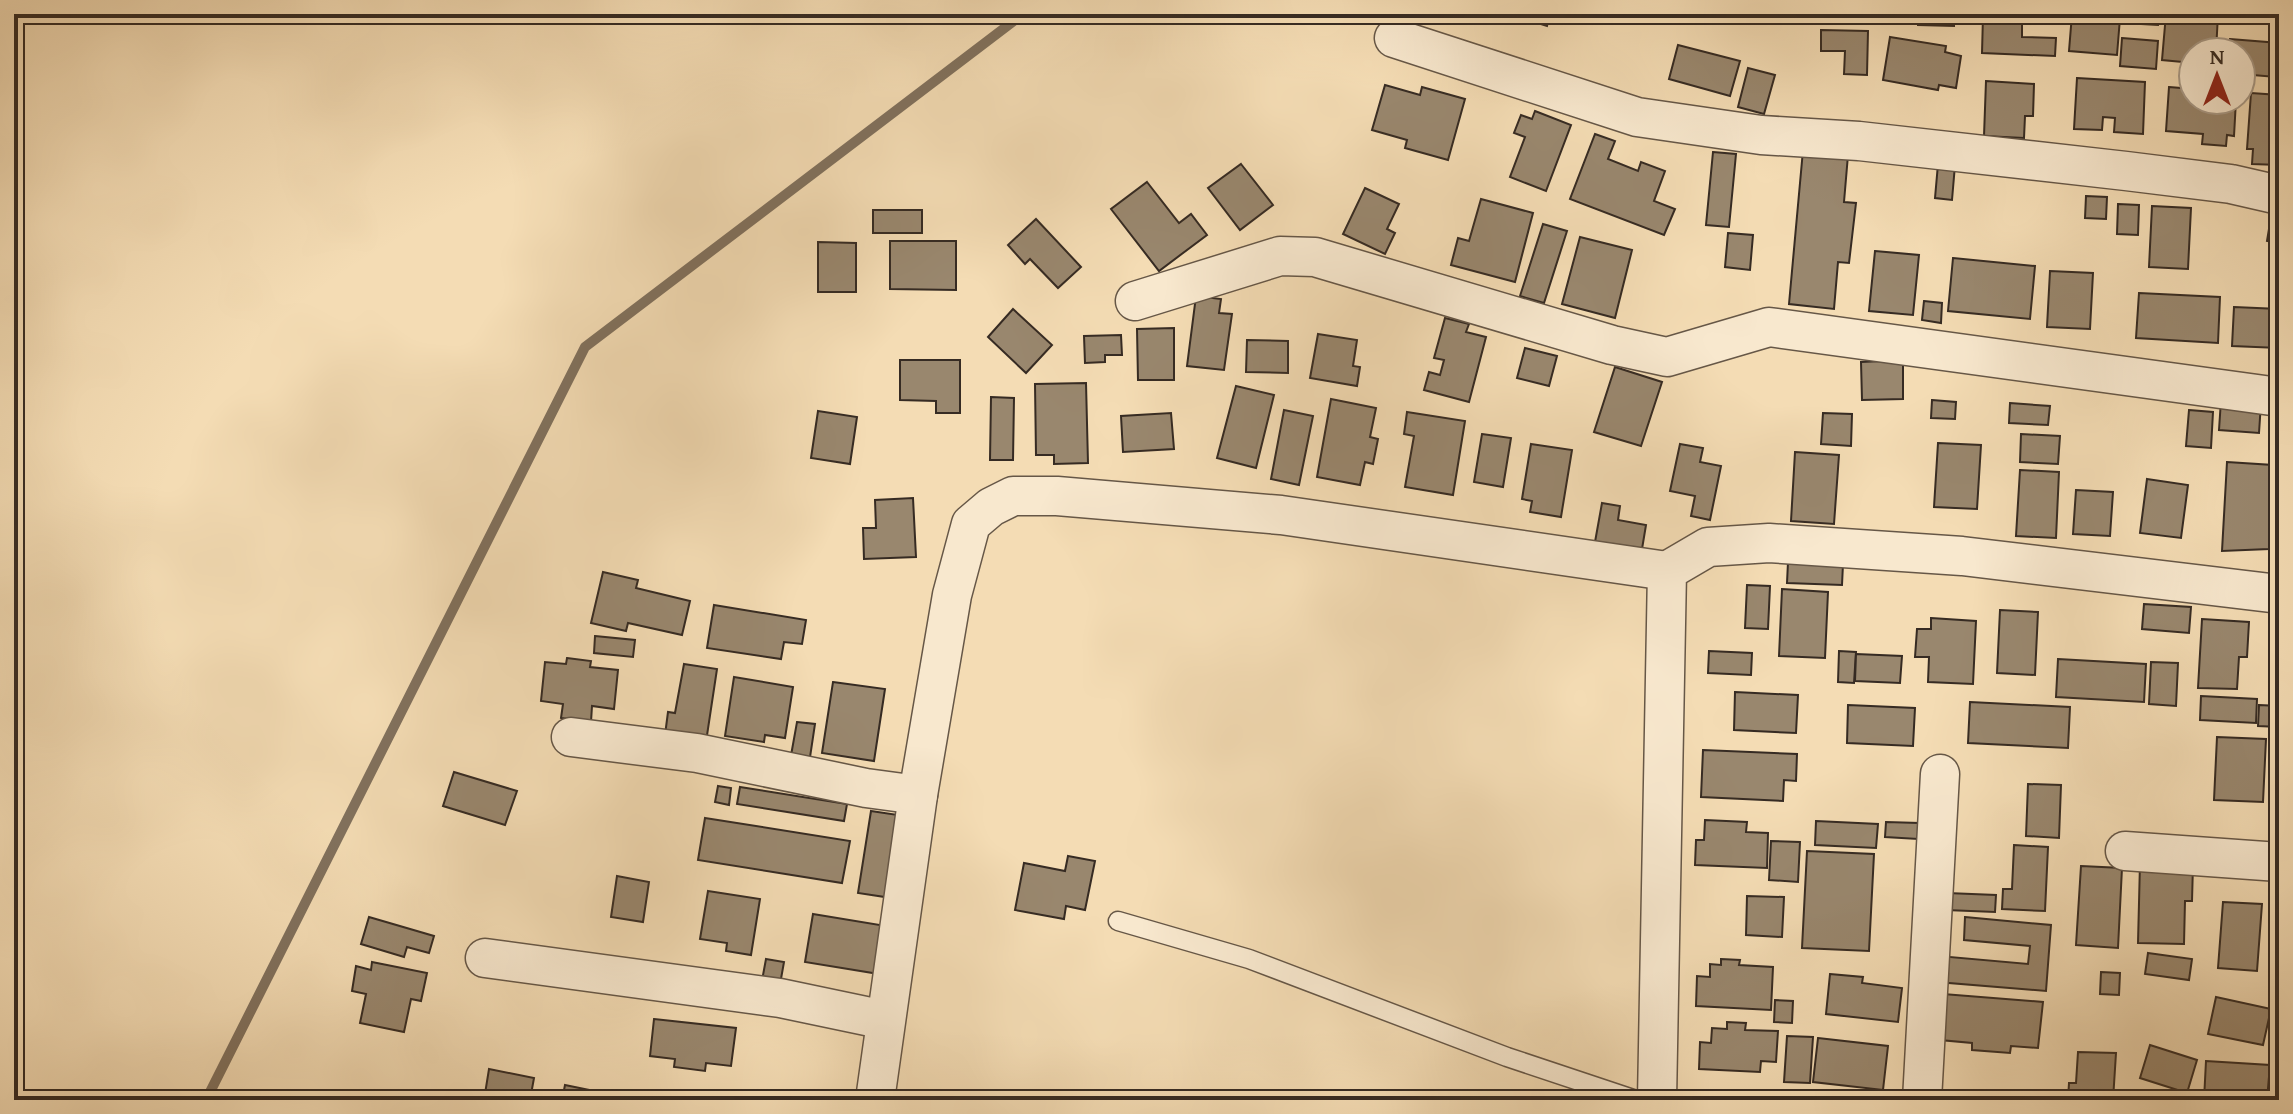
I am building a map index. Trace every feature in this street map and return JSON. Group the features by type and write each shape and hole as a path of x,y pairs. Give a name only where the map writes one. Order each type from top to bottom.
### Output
{"street":[{"path":"1394,38 1637,117 1761,135 1859,141 2231,184 2279,195"},
{"path":"1135,301 1280,256 1315,257 1582,336 1667,357 1769,327 2279,397"},
{"path":"875,1100 918,795 952,595 971,524 991,507 1013,496 1057,496 1281,515 1667,571 1708,547 1769,543 1962,556 2279,594"},
{"path":"1657,1100 1667,571"},
{"path":"571,737 697,753 918,795"},
{"path":"1922,1100 1940,774"},
{"path":"2125,851 2279,862"},
{"path":"485,958 780,998 885,1020"}],"lane":[{"path":"1118,921 1249,959 1507,1057 1636,1100"}],"building":[{"path":"1523,14 1550,14 1547,26 1522,18"},
{"path":"1816,14 1869,14 1869,22 1816,22"},
{"path":"1918,14 1954,14 1954,26 1918,25"},
{"path":"2072,14 2120,18 2117,55 2069,51"},
{"path":"2143,14 2159,14 2158,25 2142,24"},
{"path":"2166,14 2218,14 2217,36 2177,36 2177,61 2162,60"},
{"path":"1983,16 2022,17 2022,37 2056,38 2055,56 1982,53"},
{"path":"1821,30 1868,31 1867,75 1844,74 1845,51 1821,51"},
{"path":"1890,37 1946,46 1945,52 1961,56 1956,88 1939,85 1938,90 1883,80"},
{"path":"2122,38 2158,41 2156,69 2120,66"},
{"path":"2257,41 2279,43 2276,77 2257,75"},
{"path":"1678,45 1740,61 1730,96 1669,79"},
{"path":"1748,68 1775,75 1764,114 1738,107"},
{"path":"2077,78 2145,82 2143,134 2114,132 2115,118 2103,117 2102,130 2074,129"},
{"path":"1986,81 2034,84 2033,116 2025,116 2024,138 1984,136"},
{"path":"1385,85 1420,95 1422,87 1465,99 1448,160 1405,148 1407,140 1372,130"},
{"path":"2169,87 2177,88 2177,116 2235,116 2234,136 2227,135 2226,146 2202,144 2203,134 2166,131"},
{"path":"2257,93 2279,95 2279,165 2252,164 2253,149 2247,149 2249,116 2257,116"},
{"path":"1535,111 1571,125 1546,191 1510,177 1525,137 1514,133 1521,115 1532,119"},
{"path":"1595,134 1615,141 1608,159 1638,171 1641,162 1665,171 1654,201 1675,209 1664,235 1570,199"},
{"path":"1803,150 1848,155 1844,202 1856,203 1849,263 1838,262 1834,309 1789,304"},
{"path":"1713,152 1736,154 1729,227 1706,225"},
{"path":"1241,164 1273,205 1240,230 1208,188"},
{"path":"1938,164 1955,165 1952,200 1935,198"},
{"path":"1147,182 1179,223 1191,214 1207,235 1159,271 1111,209"},
{"path":"1365,188 1399,204 1387,229 1395,233 1385,254 1343,234"},
{"path":"2086,196 2107,197 2106,219 2085,218"},
{"path":"1481,199 1533,213 1515,282 1451,265 1458,238 1469,241"},
{"path":"2118,204 2139,205 2138,235 2117,234"},
{"path":"2152,206 2191,208 2188,269 2149,267"},
{"path":"873,210 922,210 922,233 873,233"},
{"path":"2272,211 2279,213 2279,243 2267,241"},
{"path":"1036,219 1081,267 1058,288 1030,259 1025,264 1008,245"},
{"path":"1543,224 1567,231 1544,303 1520,296"},
{"path":"1728,233 1753,235 1750,270 1725,267"},
{"path":"1580,237 1632,250 1615,318 1562,304"},
{"path":"890,241 956,241 956,290 890,289"},
{"path":"818,242 856,243 856,292 818,292"},
{"path":"1875,251 1919,255 1913,315 1869,311"},
{"path":"1953,258 2035,266 2030,319 1948,311"},
{"path":"2050,271 2093,273 2090,329 2047,327"},
{"path":"2139,293 2220,297 2218,343 2136,338"},
{"path":"1196,296 1221,299 1219,313 1232,314 1224,370 1187,366"},
{"path":"1924,301 1942,303 1941,323 1922,320"},
{"path":"2234,307 2279,309 2279,348 2232,346"},
{"path":"1013,309 1052,345 1026,373 988,337"},
{"path":"1445,318 1469,324 1466,332 1486,337 1469,402 1424,390 1429,372 1440,375 1444,360 1434,358"},
{"path":"1174,328 1174,380 1138,380 1137,329"},
{"path":"1318,334 1357,340 1353,366 1360,367 1357,386 1310,378"},
{"path":"1121,335 1122,355 1105,355 1105,362 1085,363 1084,336"},
{"path":"1247,340 1288,341 1288,373 1246,372"},
{"path":"1525,348 1557,356 1549,386 1517,378"},
{"path":"900,360 960,360 960,413 936,413 936,401 900,400"},
{"path":"1903,360 1903,399 1862,400 1861,362"},
{"path":"1615,367 1662,382 1641,446 1594,432"},
{"path":"1086,383 1088,463 1054,464 1054,455 1036,455 1035,384"},
{"path":"1236,386 1274,395 1256,468 1217,458"},
{"path":"991,397 1014,398 1013,460 990,460"},
{"path":"1331,399 1376,408 1370,437 1378,439 1373,464 1365,462 1360,485 1317,477"},
{"path":"1932,400 1956,402 1955,419 1931,418"},
{"path":"2221,400 2261,403 2259,433 2219,430"},
{"path":"2010,403 2050,406 2048,425 2009,423"},
{"path":"1284,410 1313,416 1299,485 1271,479"},
{"path":"2189,410 2213,412 2211,448 2186,446"},
{"path":"818,411 857,417 850,464 811,458"},
{"path":"1407,412 1465,421 1453,495 1405,487 1414,436 1404,434"},
{"path":"1171,413 1174,449 1123,452 1121,416"},
{"path":"1823,413 1852,414 1851,446 1821,444"},
{"path":"1482,434 1511,438 1503,487 1474,482"},
{"path":"2021,434 2060,436 2058,464 2020,462"},
{"path":"1938,443 1981,445 1977,509 1934,507"},
{"path":"1531,444 1572,450 1561,517 1530,512 1532,501 1522,499"},
{"path":"1680,444 1703,448 1700,462 1721,466 1710,520 1691,516 1695,496 1670,491"},
{"path":"1795,452 1839,455 1834,524 1791,521"},
{"path":"2227,462 2273,465 2269,549 2222,551"},
{"path":"2020,470 2059,472 2056,538 2016,536"},
{"path":"2147,479 2188,485 2181,538 2140,533"},
{"path":"2076,490 2113,492 2110,536 2073,534"},
{"path":"913,498 916,557 864,559 863,528 876,528 875,500"},
{"path":"1602,503 1620,506 1618,520 1646,525 1642,549 1595,542"},
{"path":"1788,562 1843,564 1842,585 1787,583"},
{"path":"603,572 638,580 636,588 690,601 682,635 628,623 626,631 591,623"},
{"path":"1747,585 1770,586 1768,629 1745,628"},
{"path":"1782,589 1828,592 1825,658 1779,656"},
{"path":"2144,604 2191,607 2189,633 2142,629"},
{"path":"714,605 806,620 802,644 784,642 781,659 707,648"},
{"path":"2000,610 2038,612 2035,675 1997,673"},
{"path":"1931,618 1976,621 1973,684 1928,682 1929,657 1915,657 1917,629 1931,629"},
{"path":"2202,619 2249,622 2247,657 2239,657 2237,689 2198,688"},
{"path":"595,636 635,640 633,657 594,653"},
{"path":"2275,641 2279,641 2279,695 2272,695"},
{"path":"1709,651 1752,653 1751,675 1708,673"},
{"path":"1839,651 1856,652 1854,683 1838,682"},
{"path":"1856,654 1902,656 1900,683 1855,681"},
{"path":"567,658 591,661 590,667 618,670 614,709 592,706 591,722 561,718 563,704 541,701 545,662 566,664"},
{"path":"2058,659 2146,664 2144,702 2056,697"},
{"path":"2151,662 2178,663 2176,706 2149,704"},
{"path":"684,664 717,669 706,742 665,735 668,712 675,713"},
{"path":"734,677 793,687 785,738 765,735 764,742 725,736"},
{"path":"833,682 885,689 874,761 822,753"},
{"path":"1735,692 1798,695 1796,733 1734,730"},
{"path":"2201,696 2257,699 2256,723 2200,720"},
{"path":"1970,702 2070,707 2068,748 1968,743"},
{"path":"1848,705 1915,708 1913,746 1847,743"},
{"path":"2259,705 2279,706 2279,727 2258,726"},
{"path":"797,722 815,724 809,764 790,761"},
{"path":"2217,737 2266,739 2263,802 2214,800"},
{"path":"1703,750 1797,754 1796,781 1784,780 1783,801 1701,797"},
{"path":"454,772 517,791 505,825 443,806"},
{"path":"2028,784 2061,785 2059,838 2026,836"},
{"path":"718,786 731,788 729,805 715,802"},
{"path":"740,787 847,804 844,821 737,804"},
{"path":"871,811 898,815 885,897 858,893"},
{"path":"705,818 850,841 842,883 698,860"},
{"path":"1705,820 1747,822 1746,832 1768,833 1767,868 1695,865 1696,840 1704,840"},
{"path":"1816,821 1878,824 1876,848 1815,845"},
{"path":"1886,822 1919,823 1918,839 1885,837"},
{"path":"1771,841 1800,842 1798,882 1769,880"},
{"path":"2014,845 2048,847 2045,911 2002,909 2003,889 2012,889"},
{"path":"1807,851 1874,854 1869,951 1802,948"},
{"path":"1068,856 1095,861 1085,910 1066,906 1064,919 1015,910 1024,863 1065,871"},
{"path":"2140,863 2193,865 2192,901 2185,901 2184,944 2138,943"},
{"path":"2081,866 2122,868 2118,948 2076,945"},
{"path":"617,876 649,882 643,922 611,917"},
{"path":"2278,886 2279,968 2275,968"},
{"path":"708,891 760,899 751,955 726,951 727,943 700,939"},
{"path":"1947,893 1996,895 1995,912 1946,910"},
{"path":"1747,896 1784,897 1782,937 1746,935"},
{"path":"2223,902 2262,904 2257,971 2218,968"},
{"path":"813,914 886,926 879,974 805,962"},
{"path":"369,917 434,936 429,953 407,947 404,957 361,944"},
{"path":"1965,917 2051,925 2046,991 1937,982 1939,956 2028,964 2030,946 1964,940"},
{"path":"2148,953 2192,959 2189,980 2145,974"},
{"path":"766,959 784,962 779,990 761,986"},
{"path":"1721,959 1740,960 1739,965 1773,967 1771,1010 1696,1006 1697,976 1710,977 1710,964 1721,965"},
{"path":"372,962 427,973 421,1001 411,999 404,1032 360,1023 366,994 352,991 356,966 371,970"},
{"path":"2101,972 2120,973 2119,995 2100,994"},
{"path":"1830,974 1863,977 1862,983 1902,988 1898,1022 1826,1014"},
{"path":"1943,994 2043,1002 2038,1048 2011,1046 2010,1053 1972,1050 1972,1043 1940,1040"},
{"path":"2216,997 2271,1009 2263,1045 2208,1034"},
{"path":"1775,1000 1793,1001 1792,1023 1774,1022"},
{"path":"654,1019 736,1028 731,1066 706,1063 705,1071 674,1067 675,1059 650,1056"},
{"path":"1727,1022 1746,1023 1745,1030 1778,1031 1776,1062 1761,1061 1760,1072 1699,1069 1700,1042 1711,1043 1712,1028 1727,1029"},
{"path":"1787,1036 1813,1037 1810,1083 1784,1082"},
{"path":"1818,1038 1888,1046 1883,1090 1813,1082"},
{"path":"2150,1045 2197,1060 2187,1093 2140,1078"},
{"path":"2078,1052 2116,1053 2113,1100 2068,1100 2069,1083 2076,1083"},
{"path":"2206,1061 2270,1065 2267,1100 2204,1100"},
{"path":"489,1069 534,1078 530,1100 484,1100"},
{"path":"565,1085 614,1095 613,1100 562,1100"}],"waterway":[{"path":"206,1100 585,347 1023,14"}]}
